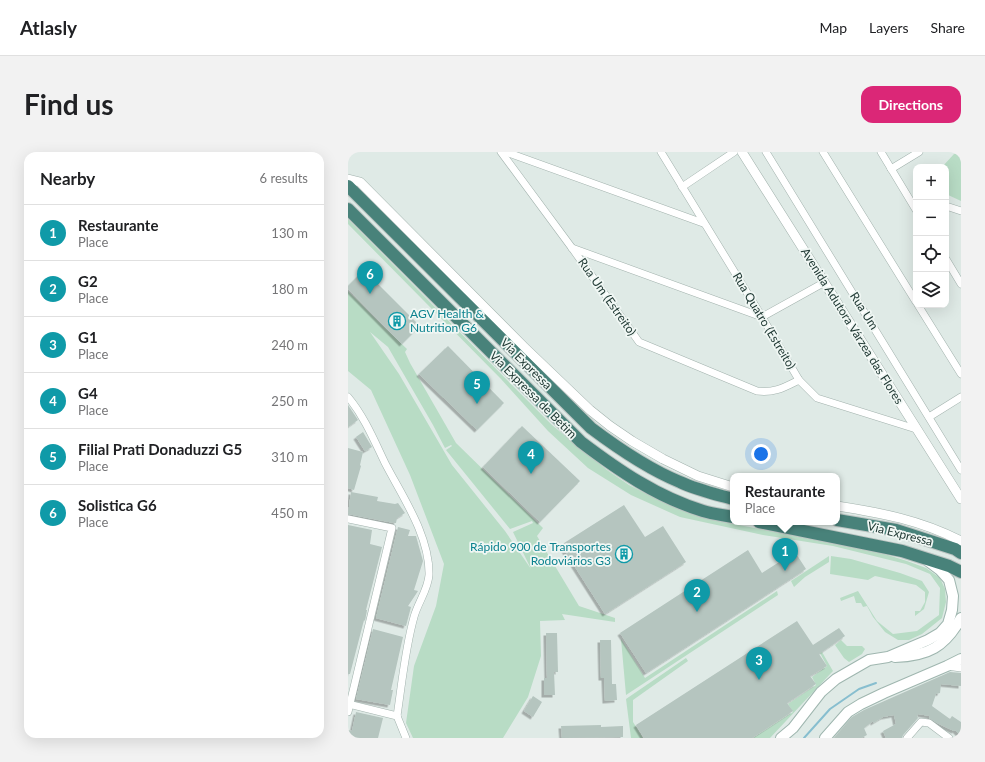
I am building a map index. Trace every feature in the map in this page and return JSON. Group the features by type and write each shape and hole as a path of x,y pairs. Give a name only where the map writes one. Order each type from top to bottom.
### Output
{"highway":[{"name":"Via Expressa","path":"348,186 591,428 619,449 654,470 686,485 730,498"},
{"name":"Via Expressa de Betim","path":"348,209 581,442 613,466 651,489 677,502 704,511 730,516"},
{"name":"Via Expressa","path":"840,521 896,530 955,549 961,553"},
{"path":"774,525 902,551 924,557 961,572"}],"main road":[{"path":"888,657 928,640 940,633 948,624 952,610 953,596 949,580 940,570 924,557"},
{"path":"781,738 793,728 821,692 836,679 869,660 911,656 926,652 940,645 949,637 961,618"},
{"path":"825,738 848,712 861,704 961,659"}],"street":[{"name":"Rua Um (Estreito)","path":"501,152 639,342 757,391 778,391 799,380"},
{"path":"506,152 703,223"},
{"name":"Rua Quatro (Estreito)","path":"660,152 762,317 799,380 817,398 916,430"},
{"path":"682,187 734,152"},
{"name":"Avenida Adutora Várzea das Flores","path":"742,152 825,282 916,430 961,499"},
{"name":"Rua Um","path":"766,152 961,470"},
{"path":"823,152 913,297"},
{"path":"881,152 913,206"},
{"path":"891,170 919,152"},
{"path":"348,178 360,182 523,346 600,418 663,459 698,476 730,486"},
{"path":"906,195 913,197"},
{"path":"949,207 961,211"},
{"path":"572,248 762,317 825,282"},
{"path":"949,265 961,284"},
{"path":"920,308 961,374"},
{"path":"348,397 361,414 418,526 427,553 429,575 426,591 414,616 405,661 397,716 406,738"},
{"path":"929,417 961,397"},
{"path":"840,506 871,511 914,521 958,537"},
{"path":"348,519 392,528 349,707 397,716"},
{"path":"947,666 961,668"},
{"path":"906,738 921,722 929,722 949,738"}],"green space":[{"path":"961,153 961,201 949,195 949,164 945,164 954,154"},
{"path":"348,219 552,425 607,470 629,485 653,497 702,516 730,523 730,525 739,525 875,551 926,568 940,578 945,589 946,602 942,618 922,634 909,640 898,640 885,632 873,617 867,606 863,607 861,603 856,603 854,596 841,601 840,598 858,591 877,621 893,634 917,631 939,615 940,588 930,574 906,564 833,546 763,535 680,517 631,495 588,468 548,431 501,379 348,224"},
{"path":"348,291 407,349 405,352 410,363 456,443 543,528 537,536 579,606 615,618 615,622 562,614 565,620 540,621 541,656 528,697 503,738 413,738 406,723 414,666 436,606 444,564 410,475 371,390 348,371","holes":["370,332 388,347 445,448 451,445 452,446 446,450 510,529 532,521 533,523 513,532 531,569 505,531 452,465 399,374"]},
{"path":"829,556 829,562 805,577 794,587 791,581"},
{"path":"831,556 851,559 922,581 929,592 924,609 915,616 915,611 920,611 925,602 925,592 916,585 875,576 868,580 830,574"},
{"path":"777,591 778,595 626,695 621,639 645,678"},
{"path":"841,640 847,646 862,646 865,649 862,654 849,662 844,658 835,645"},
{"path":"822,652 833,671 770,738 753,738 793,712 788,704 816,685 812,677 827,666 820,653"},
{"path":"686,658 688,661 633,700 633,722 643,738 631,738 626,699"}],"building":[{"path":"364,270 420,326 402,344 348,289 348,286"},
{"path":"448,346 504,403 477,430 419,374"},
{"path":"348,405 358,420 348,427"},
{"path":"522,426 580,481 540,522 483,467"},
{"path":"363,432 372,447 365,451 356,437"},
{"path":"348,448 363,452 361,466 354,490 348,488"},
{"path":"351,492 378,497 377,501 395,504 398,503 405,513 397,518 396,523 348,514"},
{"name":"Rápido 900 de Transportes Rodoviários G3","path":"624,505 645,537 663,526 686,562 605,614 561,545"},
{"path":"348,525 372,530 370,544 382,547 366,610 365,621 364,620 350,674 348,674"},
{"path":"398,527 410,530 408,536 416,536 423,561 414,590 418,591 408,606 411,607 406,626 376,618"},
{"path":"748,550 762,573 795,552 806,569 646,673 620,633"},
{"path":"797,621 813,645 839,628 845,636 819,654 827,666 810,676 816,684 787,703 793,711 752,738 644,738 636,725"},
{"path":"373,629 403,637 391,690 393,690 390,705 356,699"},
{"path":"546,633 557,633 558,672 554,672 555,695 544,695 544,678 547,678"},
{"path":"600,640 611,640 612,684 616,684 617,700 605,701 604,678 601,678"},
{"path":"950,672 961,673 961,686 941,684 940,693 936,694 932,706 950,719 952,716 961,722 961,736 955,730 954,731 929,718 930,716 918,714 918,718 902,738 886,738 883,731 896,724 894,715 883,717 873,723 873,721 864,728 867,735 861,738 834,738 852,717 864,710"},
{"path":"533,696 542,702 533,717 524,711"},
{"path":"356,712 383,718 378,738 348,738 348,730 352,731"},
{"path":"601,725 601,727 623,726 623,737 562,738 561,726"}],"waterway":[{"path":"804,738 830,709 859,689 876,683"}],"place":[{"name":"Solistica G6","path":"370,294"},
{"name":"AGV Health & Nutrition G6","path":"397,321"},
{"name":"Filial Prati Donaduzzi G5","path":"477,404"},
{"name":"G4","path":"531,474"},
{"name":"Rápido 900 de Transportes Rodoviários G3","path":"624,554"},
{"name":"Restaurante","path":"785,571"},
{"name":"G2","path":"697,612"},
{"name":"G1","path":"759,680"}]}
